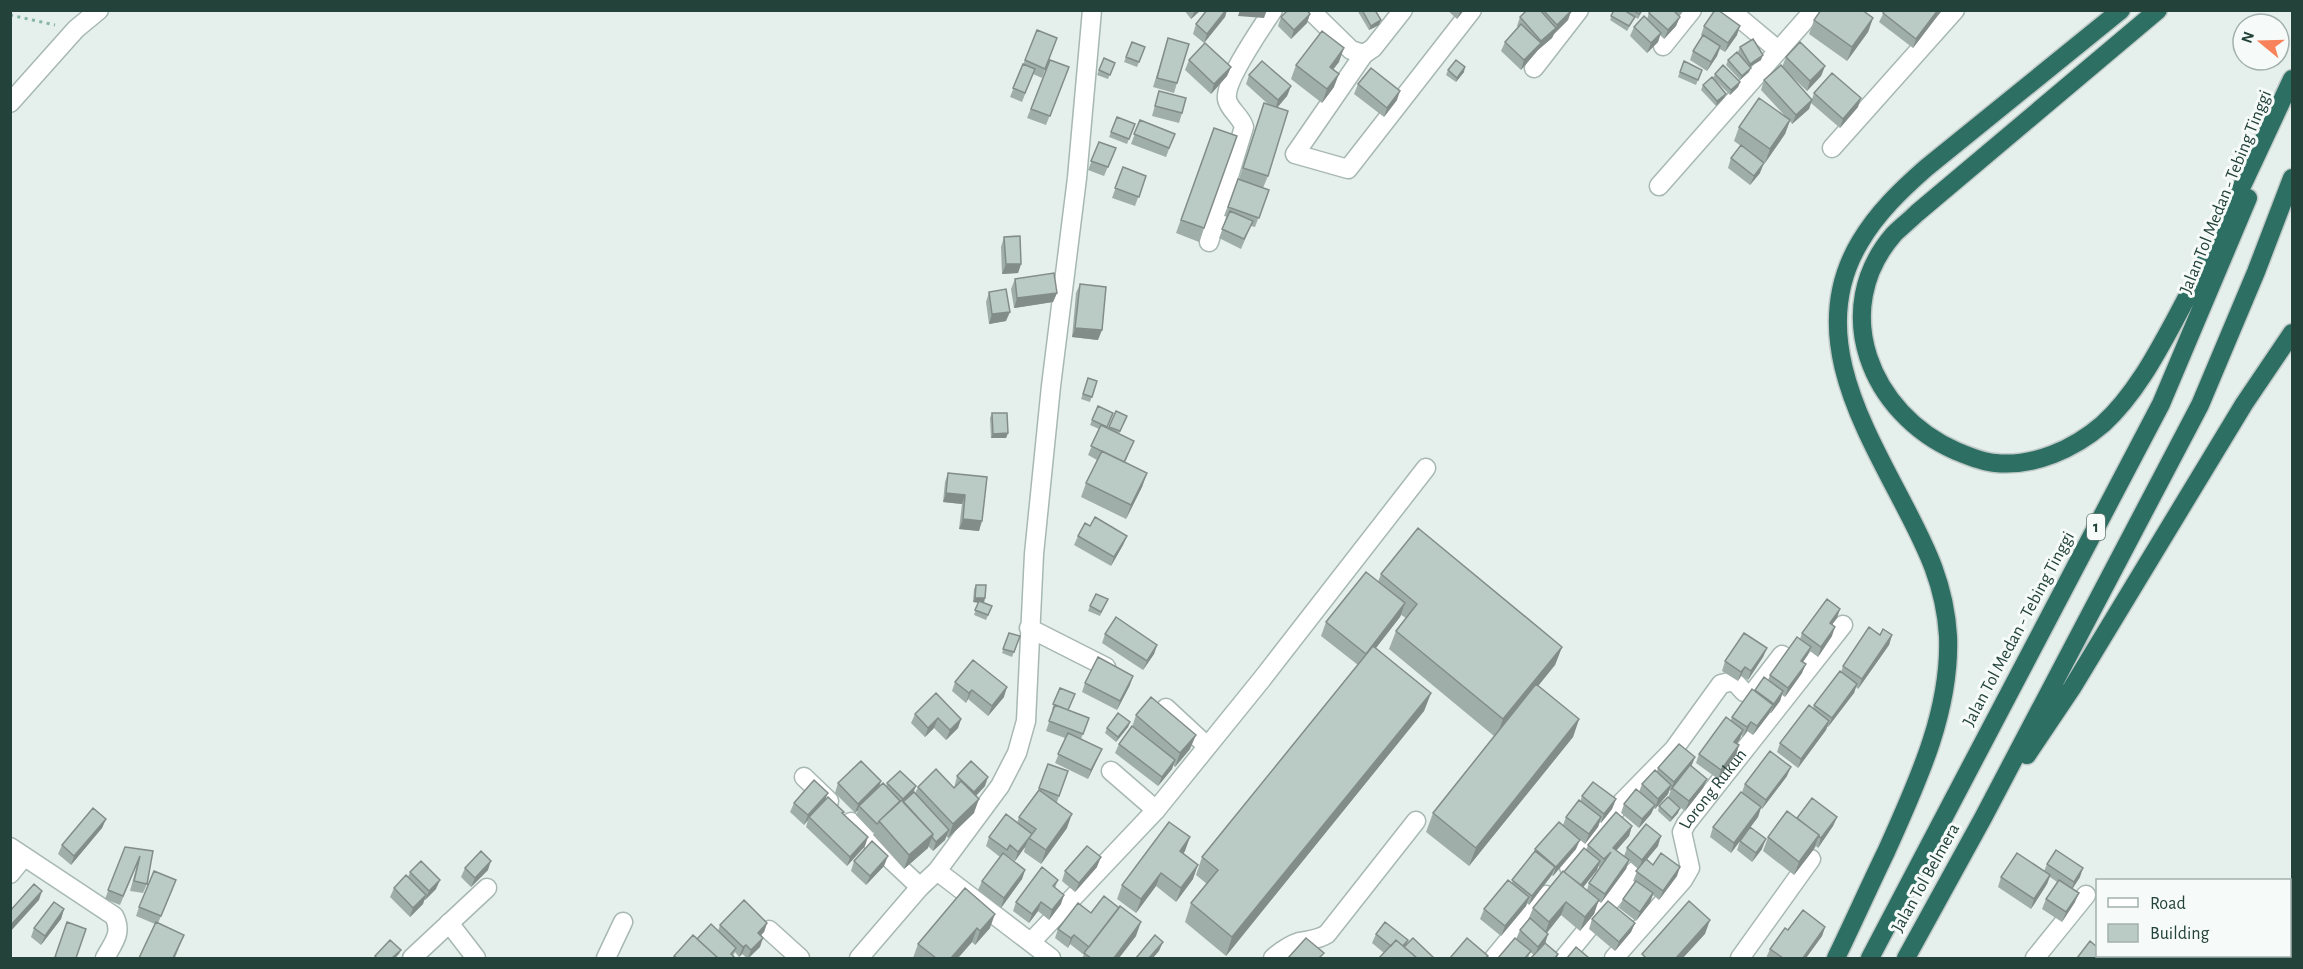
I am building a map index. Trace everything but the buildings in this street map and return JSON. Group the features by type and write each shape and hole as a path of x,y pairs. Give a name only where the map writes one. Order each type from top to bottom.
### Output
{"highway":[{"path":"1836,958 1921,771 1943,692 1948,639 1943,596 1932,560 1865,429 1844,375 1839,350 1838,322 1840,297 1847,270 1876,218 1900,192 1926,168 2121,10"},
{"path":"2158,10 1917,213 1894,235 1878,259 1868,282 1862,310 1867,358 1887,397 1902,415 1924,433 1946,446 1994,463 2019,463 2050,456 2079,441 2103,423 2127,398 2160,348 2200,274 2292,80"},
{"name":"Jalan Tol Medan - Tebing Tinggi","path":"1870,958 2160,404 2232,238 2292,80"},
{"name":"1","path":"1983,818 2200,405 2256,272 2292,178"},
{"path":"1983,818 2072,688 2244,404 2292,333"},
{"name":"Jalan Tol Belmera","path":"1906,958 1983,818"}],"street":[{"path":"10,103 76,29 99,10"},
{"path":"859,958 920,887 937,871 1000,786 1017,753 1026,721 1029,628 1049,397 1077,178 1092,10"},
{"path":"1209,242 1244,127 1243,122 1229,105 1226,96 1228,88 1273,10"},
{"path":"1310,10 1351,50 1364,54"},
{"path":"1403,10 1373,48 1364,54 1295,154 1347,169 1472,10"},
{"path":"1534,68 1579,10"},
{"path":"1663,46 1692,10"},
{"path":"1730,10 1778,51"},
{"path":"1659,186 1814,10"},
{"path":"1832,148 1955,10"},
{"path":"1031,942 1156,810 1426,468"},
{"name":"Lorong Rukun","path":"1614,958 1683,880 1690,868 1682,832 1686,824 1843,625"},
{"path":"1029,628 1106,668"},
{"path":"1494,958 1623,801 1674,749 1721,684 1734,681 1744,692 1751,693 1782,655"},
{"path":"1166,708 1207,746"},
{"path":"1112,771 1156,810"},
{"path":"804,777 920,887"},
{"path":"1273,958 1296,943 1314,940 1327,934 1416,820"},
{"path":"10,874 17,853 114,916 119,925 118,935 105,958"},
{"path":"1740,958 1811,859"},
{"path":"937,871 1051,958"},
{"path":"1564,958 1635,871"},
{"path":"412,958 487,888"},
{"path":"2035,958 2086,895"},
{"path":"606,958 623,922"},
{"path":"449,923 476,958"},
{"path":"770,930 800,958"}],"path":[{"path":"10,15 76,29"}]}
